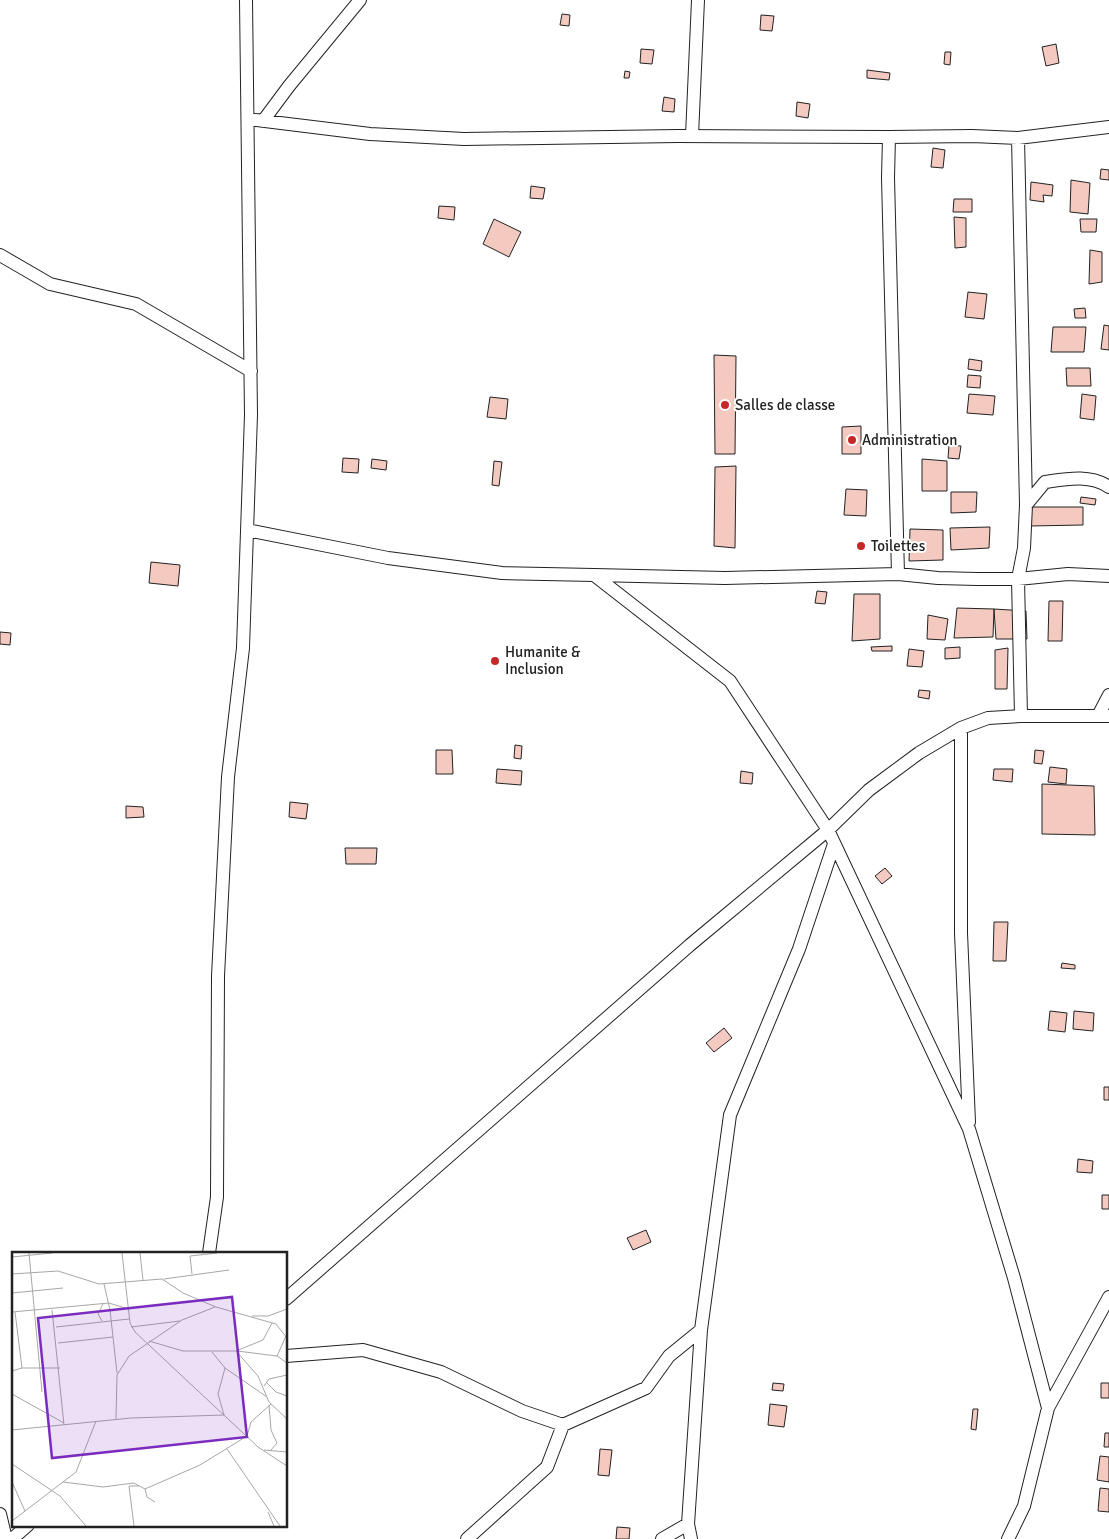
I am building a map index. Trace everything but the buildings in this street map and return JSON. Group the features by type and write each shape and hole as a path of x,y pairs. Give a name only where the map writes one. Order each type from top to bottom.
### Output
{"street":[{"path":"209,1252 217,1197 218,966 228,777 243,648 251,415 246,0"},
{"path":"263,121 360,0"},
{"path":"692,136 698,0"},
{"path":"248,119 370,134 464,139 692,136 972,136 1018,138 1109,127"},
{"path":"889,137 888,178 898,574"},
{"path":"1018,138 1026,505 1024,548 1018,579 1021,716"},
{"path":"0,255 50,284 136,304 250,371"},
{"path":"1026,505 1045,482 1086,478 1109,487"},
{"path":"247,530 388,558 502,573 725,578 898,574 938,578 1018,579 1068,574 1109,576"},
{"path":"594,576 730,681 828,830 969,1128 1014,1278 1048,1408"},
{"path":"288,1297 690,945 828,830 869,790 918,753 961,728 988,718 1103,716 1109,696"},
{"path":"961,728 961,933 969,1128"},
{"path":"683,1539 688,1524 701,1330 730,1115 799,949 834,844"},
{"path":"1008,1539 1024,1506 1048,1408 1109,1297"},
{"path":"288,1356 363,1350 441,1372 522,1411 563,1425 646,1388 669,1356 701,1330"},
{"path":"467,1539 547,1467 563,1425"},
{"path":"0,1514 6,1539"},
{"path":"662,1539 688,1524"},
{"path":"688,1524 691,1539"},
{"path":"12,1539 27,1526"}],"place":[{"name":"Salles de classe","path":"725,405"},
{"name":"Administration","path":"852,440"},
{"name":"Toilettes","path":"861,546"},
{"name":"Humanite & Inclusion","path":"495,661"}]}
